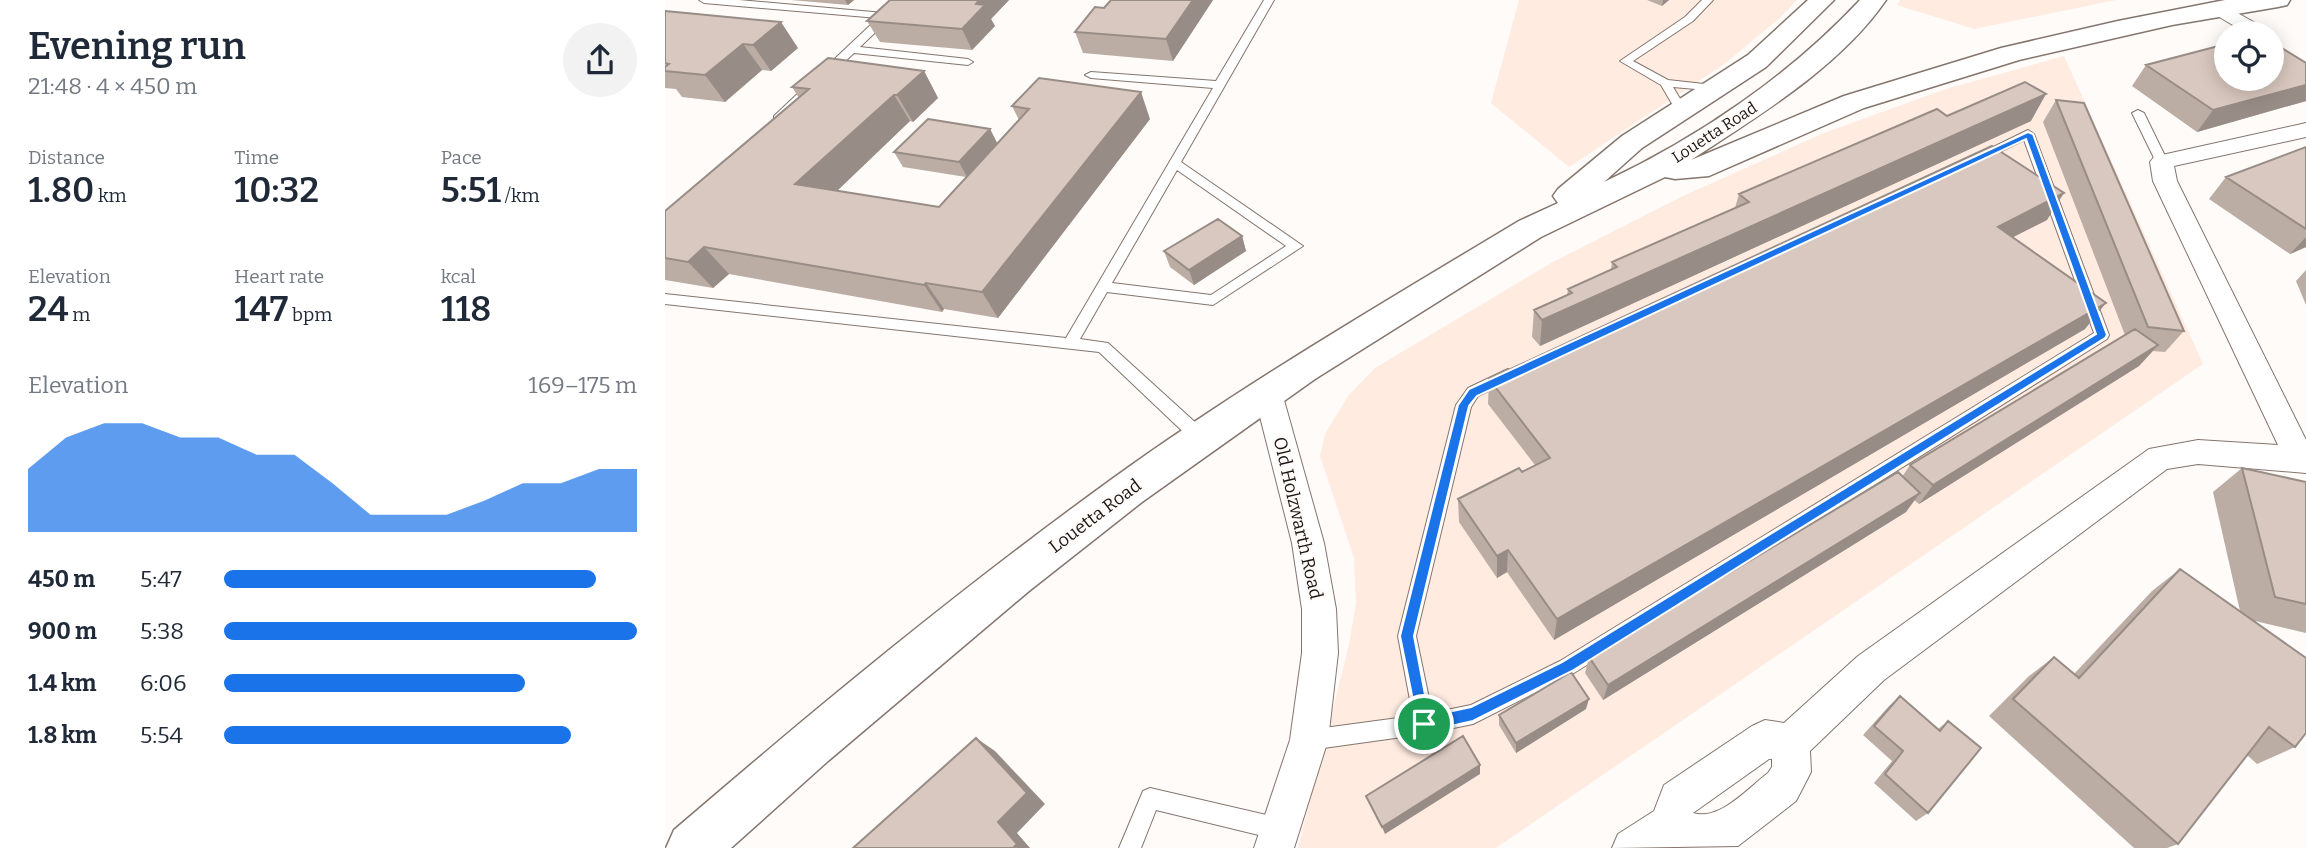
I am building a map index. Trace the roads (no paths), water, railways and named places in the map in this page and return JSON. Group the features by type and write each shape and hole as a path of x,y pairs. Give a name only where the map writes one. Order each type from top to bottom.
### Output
{"main road":[{"name":"Louetta Road","path":"1530,229 1632,142 1758,61 1822,0"},
{"name":"Louetta Road","path":"692,848 811,744 1014,577 1128,490 1302,369 1530,229 1655,170 1794,78 1842,35 1874,0"},
{"path":"1655,170 1698,169 1853,102 2018,52 2218,8 2278,0"}],"street":[{"path":"2218,8 2239,21"},
{"path":"2303,459 2165,181 2162,162 2306,130"},
{"name":"Old Holzwarth Road","path":"1268,393 1308,543 1319,609 1320,653 1309,740 1276,839"},
{"path":"1790,743 1871,668 2159,458 2198,452 2303,459"},
{"path":"1632,848 1668,825 1678,799 1765,739 1790,743"},
{"path":"1668,825 1703,836 1724,832 1783,787 1792,772 1790,743"}],"lane":[{"path":"703,0 886,16"},
{"path":"773,122 904,0"},
{"path":"1070,344 1269,0"},
{"path":"1708,0 1689,19 1625,61 1665,83 1718,88"},
{"path":"851,49 968,62"},
{"path":"1091,75 1220,85"},
{"path":"1665,83 1682,112"},
{"path":"2138,113 2162,162"},
{"path":"1309,740 1424,724 1473,714 1567,667 2102,335 2028,134 1965,164"},
{"path":"1102,287 1213,300 1296,246 1174,163"},
{"path":"665,299 1103,347 1202,439"},
{"path":"1424,724 1407,636 1464,405 1473,393 1521,369"},
{"path":"1130,848 1150,798 1276,839"}]}
